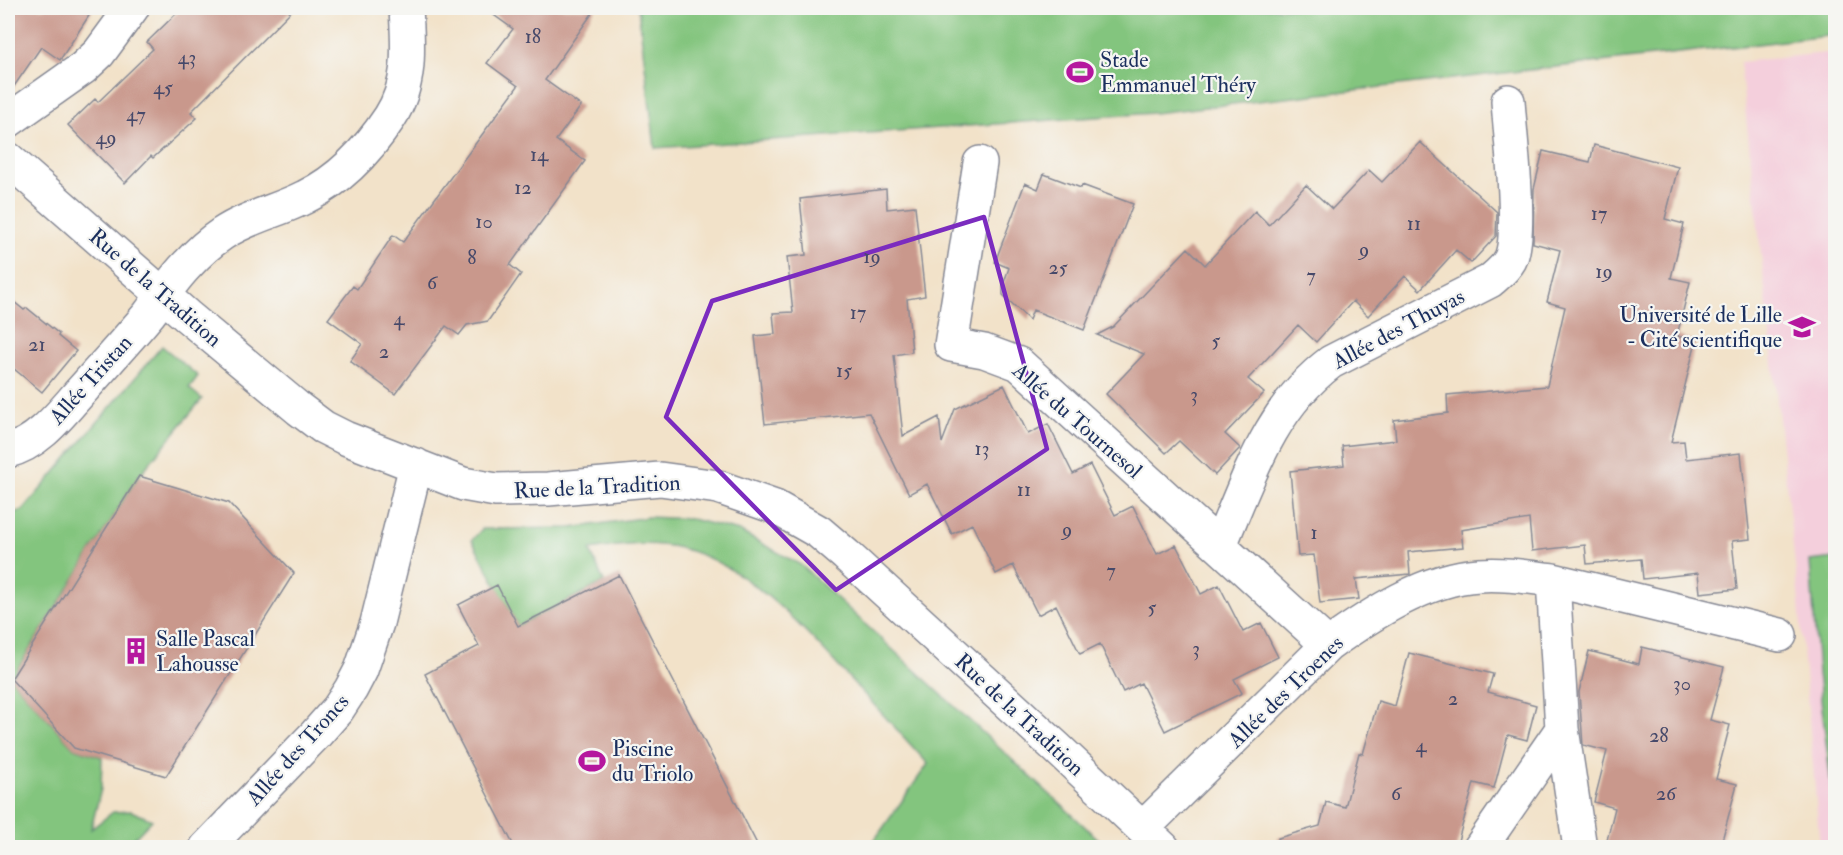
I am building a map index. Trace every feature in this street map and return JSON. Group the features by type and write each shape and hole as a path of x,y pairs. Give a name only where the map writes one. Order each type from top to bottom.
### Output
{"street":[{"path":"8,121 83,68 99,53 132,8"},
{"name":"Allée Tristan","path":"8,451 20,448 38,436 59,415 150,312 187,265 223,233 305,197 326,185 361,155 389,118 406,82 409,60 406,8"},
{"name":"Allée des Thuyas","path":"1220,545 1277,419 1294,395 1313,375 1331,362 1490,281 1510,260 1515,246 1515,225 1508,101"},
{"name":"Rue de la Tradition","path":"8,159 290,402 323,427 345,438 463,484 496,490 537,490 660,479 718,487 775,507 819,532 1153,838"},
{"name":"Allée du Tournesol","path":"980,163 951,345 984,351 1019,364 1328,645"},
{"name":"Allée des Troncs","path":"206,848 316,734 338,709 351,689 361,670 377,623 416,465"},
{"name":"Allée des Troenes","path":"1153,838 1328,645 1386,608 1429,586 1456,578 1478,575 1553,580 1780,634"},
{"path":"1553,580 1562,729 1580,848"},
{"path":"1480,848 1562,729"}],"highlighted area":[{"path":"984,217 1047,449 836,590 666,417 712,301"}],"shaded area":[{"name":"Université de Lille ‐ Cité scientifique","path":"1835,52 1835,847 1820,847 1798,592 1740,62"}],"green space":[{"name":"Stade Emmanuel Théry","path":"638,8 1835,8 1836,35 1154,113 655,148"},
{"path":"162,346 198,376 189,388 202,399 139,476 11,679 74,748 102,757 101,789 91,829 113,812 131,811 152,820 126,847 8,847 8,511 9,514 23,510"},
{"path":"648,517 692,519 739,531 801,565 1107,847 866,847 871,845 928,764 815,641 752,584 705,557 680,548 646,544 590,550 604,582 518,626 472,540 482,529 571,528"},
{"path":"1836,558 1835,819 1818,673 1810,561"}],"building":[{"path":"8,8 94,8 60,60 41,47 8,95"},
{"path":"182,8 294,8 191,112 197,118 153,158 151,156 125,183 68,125 95,99 98,102 153,49 147,42"},
{"path":"484,8 596,8 545,80 581,106 556,140 585,161 510,265 521,274 488,321 467,325 459,335 446,326 395,394 350,361 362,344 328,319 353,286 357,289 393,235 403,242 518,86 487,63 513,29"},
{"path":"1420,142 1497,212 1496,236 1471,263 1456,250 1420,290 1405,276 1368,316 1353,301 1316,342 1298,325 1248,379 1264,393 1225,434 1240,448 1215,475 1179,441 1166,453 1106,394 1144,354 1097,335 1113,327 1188,248 1205,265 1255,211 1269,225 1306,185 1332,209 1369,170 1382,182"},
{"path":"1594,145 1678,167 1665,219 1684,224 1671,278 1690,282 1677,336 1696,341 1671,442 1684,441 1686,459 1741,453 1750,539 1732,541 1737,589 1700,593 1698,573 1643,579 1641,559 1587,564 1585,545 1532,551 1529,519 1461,530 1463,547 1408,552 1410,574 1356,579 1359,599 1320,603 1314,555 1298,556 1290,471 1344,465 1342,446 1396,440 1394,420 1448,413 1447,395 1547,386 1565,307 1547,302 1560,250 1533,243 1534,189 1543,151 1590,162"},
{"path":"1044,174 1133,204 1084,330 1033,310 1029,320 1003,295 1003,285 1009,268 995,262 1025,183 1038,189"},
{"path":"886,189 887,209 915,206 925,296 907,299 912,352 894,355 903,436 939,417 942,443 955,409 1004,385 1028,434 1048,424 1073,474 1090,465 1115,515 1133,506 1157,554 1176,545 1201,594 1219,585 1243,632 1261,623 1278,657 1234,679 1242,693 1165,731 1141,683 1123,692 1100,644 1080,654 1056,605 1038,615 1013,565 996,574 972,524 952,534 927,484 909,494 869,413 765,424 755,336 775,334 773,313 793,312 787,257 806,255 800,199"},
{"path":"8,297 24,310 27,308 76,351 42,392 8,364"},
{"name":"Salle Pascal Lahousse","path":"139,476 229,503 294,573 166,776 74,748 11,679"},
{"name":"Piscine du Triolo","path":"619,575 759,848 515,848 425,674 479,646 458,605 497,585 518,626"},
{"path":"1642,647 1724,667 1710,720 1730,725 1716,779 1737,784 1720,848 1605,848 1615,808 1594,802 1607,751 1583,745 1579,692 1589,651 1639,664"},
{"path":"1409,653 1493,674 1488,692 1536,705 1527,740 1508,735 1494,788 1474,783 1456,848 1279,848 1278,838 1320,826 1326,802 1345,807 1359,753 1363,754 1378,701 1395,706"}],"place":[{"name":"Stade Emmanuel Théry","path":"1080,72"},
{"name":"Université de Lille ‐ Cité scientifique","path":"1802,327"},
{"name":"Salle Pascal Lahousse","path":"136,651"},
{"name":"Piscine du Triolo","path":"592,761"}]}
